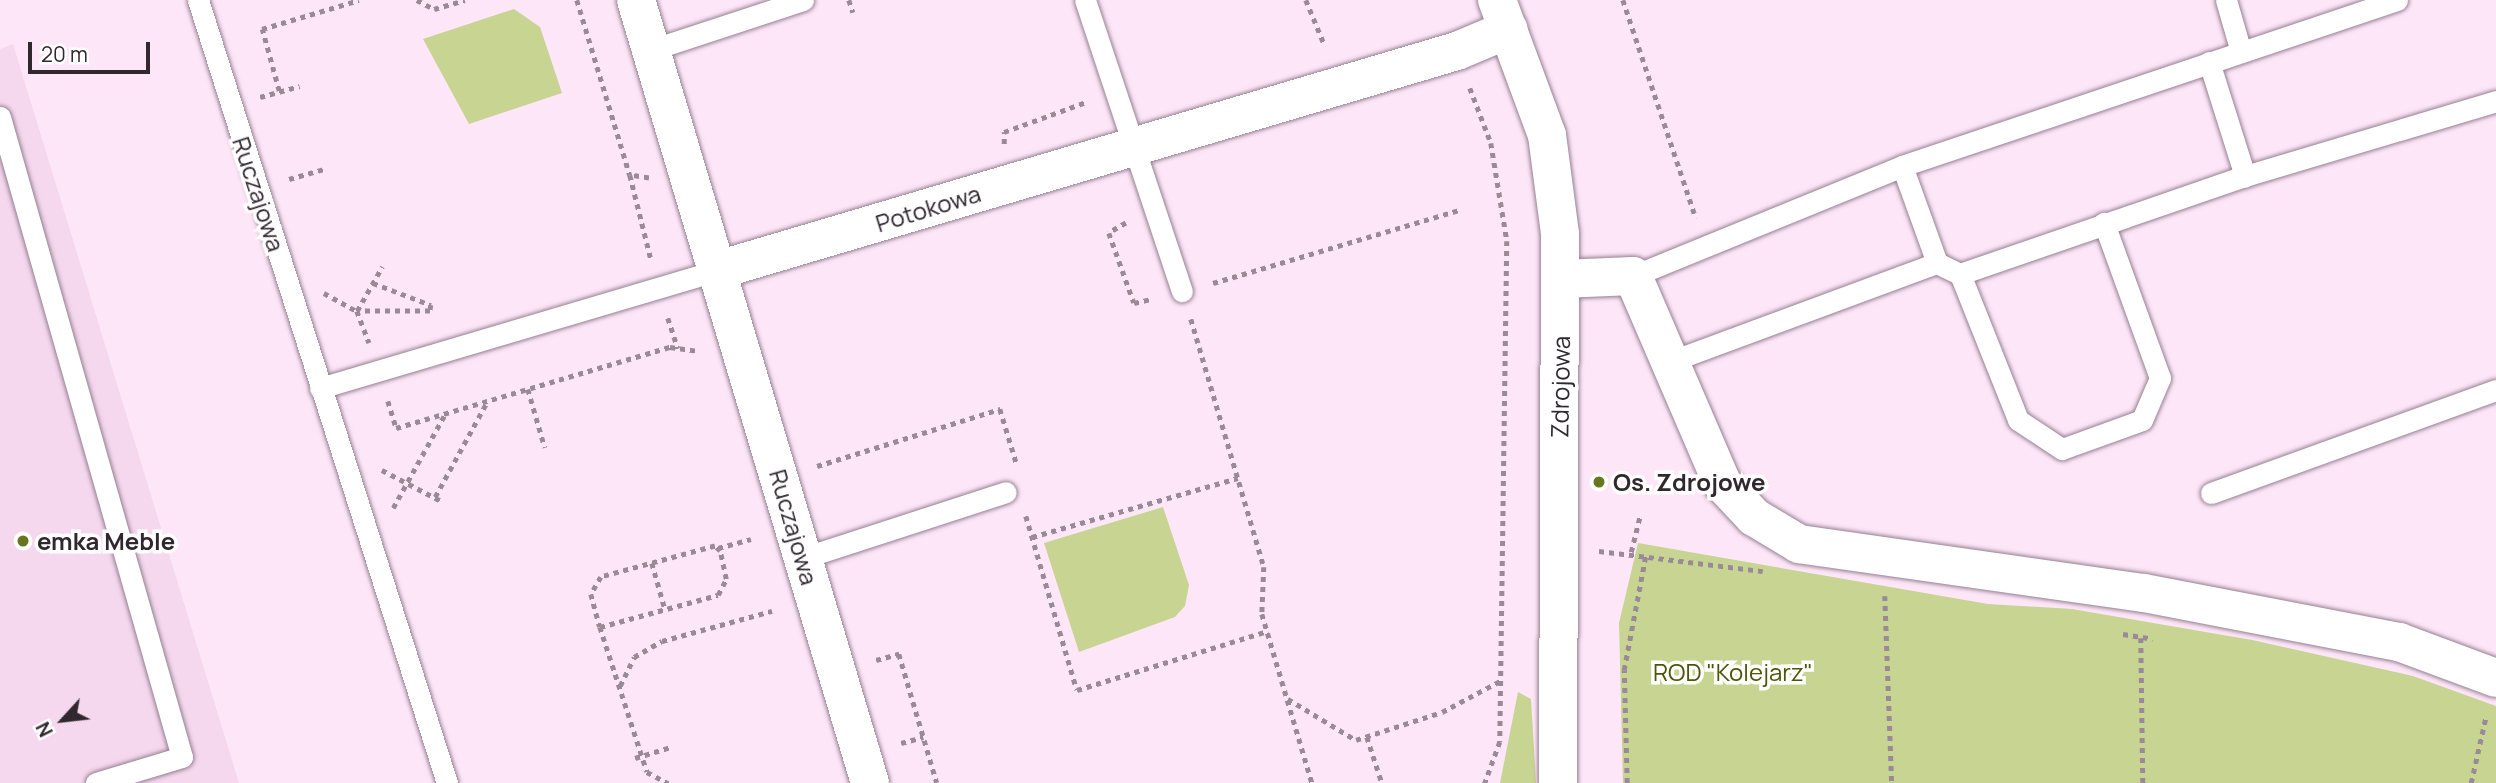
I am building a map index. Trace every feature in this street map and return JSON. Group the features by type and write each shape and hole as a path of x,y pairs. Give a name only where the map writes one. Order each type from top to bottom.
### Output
{"street":[{"name":"Ruczajowa","path":"636,0 870,783"},
{"name":"Potokowa","path":"718,270 1457,51 1503,15"},
{"name":"Zdrojowa","path":"1503,15 1546,135 1561,279 1558,783"},
{"path":"1561,279 1633,276 1722,483 1754,517 1800,544 2197,603 2399,642 2492,694"}],"lane":[{"name":"Ruczajowa","path":"198,0 447,783"},
{"path":"651,50 803,0"},
{"path":"1085,0 1138,145 1184,294"},
{"path":"2226,0 2241,52"},
{"path":"1633,276 1902,166 2241,52 2344,7 2397,0"},
{"path":"2209,62 2245,176"},
{"path":"1960,274 2245,176 2496,101"},
{"path":"0,117 182,757 96,783"},
{"path":"1902,166 1937,263 1960,274 2018,420 2062,449 2142,420 2160,378 2105,223"},
{"path":"1668,362 1937,263"},
{"path":"320,388 718,270"},
{"path":"2211,493 2496,390"},
{"path":"803,558 1012,490"}],"path":[{"path":"279,91 262,29 359,0"},
{"path":"417,0 434,9 465,0"},
{"path":"578,0 630,174 652,264"},
{"path":"849,0 853,12"},
{"path":"1623,0 1674,140 1705,248"},
{"path":"1457,51 1491,143 1507,241 1500,742 1485,783"},
{"path":"253,86 260,110"},
{"path":"256,98 300,86"},
{"path":"281,182 325,169"},
{"path":"630,174 665,181 672,203 695,197"},
{"path":"1135,218 1109,233 1134,303 1160,297 1163,304 1214,282 1460,210"},
{"path":"639,268 652,264 661,257"},
{"path":"372,349 358,310 382,267"},
{"path":"318,299 314,288 358,310 430,311 432,305 373,283"},
{"path":"659,288 678,348"},
{"path":"1184,294 1264,567 1268,631 1312,783"},
{"path":"365,349 385,345"},
{"path":"379,370 396,428 678,348 698,351"},
{"path":"528,389 545,448"},
{"path":"435,497 488,401"},
{"path":"816,466 1000,409 1022,482 1012,490 1032,537 1077,690 1268,631"},
{"path":"386,521 445,414"},
{"path":"377,467 443,502"},
{"path":"1032,537 1238,478"},
{"path":"1631,552 1640,516"},
{"path":"668,783 647,772 600,627 591,594 594,581 652,563 751,539"},
{"path":"600,627 665,609 725,588 717,548"},
{"path":"1628,783 1625,670 1646,554"},
{"path":"652,563 665,609"},
{"path":"1885,591 1892,783"},
{"path":"620,686 634,657 662,641 772,611"},
{"path":"2141,638 2143,783"},
{"path":"876,660 899,654 937,783"},
{"path":"1287,699 1356,740 1442,712 1500,681"},
{"path":"2471,783 2492,694"},
{"path":"901,743 923,737"},
{"path":"1367,737 1382,783"},
{"path":"635,758 670,747"}],"shaded area":[{"path":"13,44 239,783 0,783 0,49"}],"green space":[{"path":"514,9 540,27 562,93 469,124 423,39"},
{"path":"1163,507 1189,585 1185,606 1175,617 1079,652 1044,543"},
{"name":"ROD \"Kolejarz\"","path":"1638,543 1988,604 2072,609 2252,640 2413,676 2496,706 2496,783 1623,783 1619,623"},
{"path":"1518,692 1531,699 1536,783 1500,783"}],"place":[{"name":"Os. Zdrojowe","path":"1599,482"},
{"name":"emka Meble","path":"23,541"}]}
